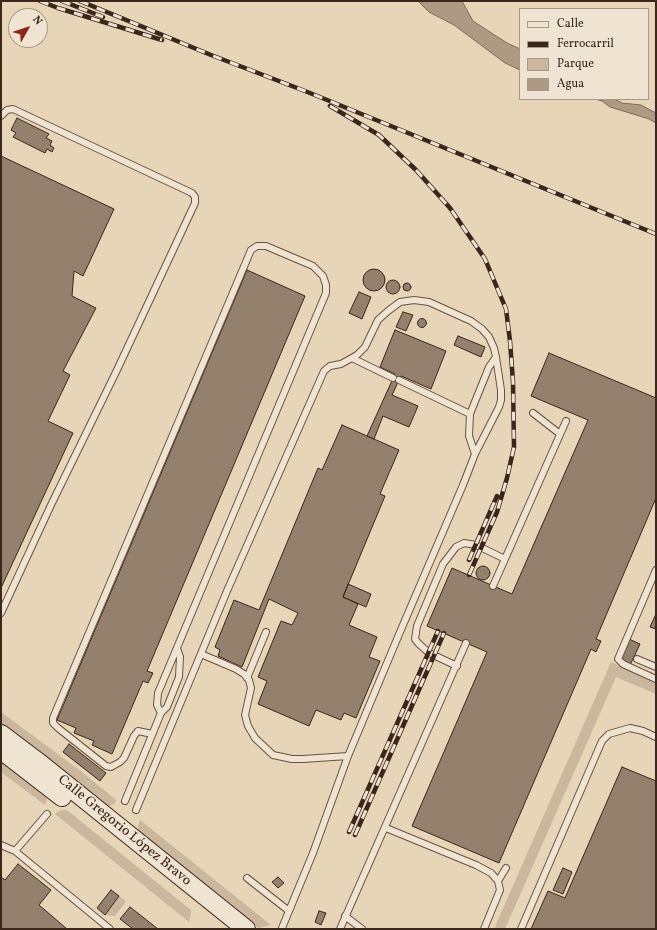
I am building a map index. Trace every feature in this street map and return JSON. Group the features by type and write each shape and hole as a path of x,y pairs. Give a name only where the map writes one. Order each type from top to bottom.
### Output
{"main road":[{"name":"Calle Gregorio López Bravo","path":"1,734 60,779 246,929"},
{"name":"Calle Gregorio López Bravo","path":"1,750 49,786 226,929"}],"lane":[{"path":"1,116 7,110 13,110 192,193 195,197 195,203 118,370 51,504 1,613"},
{"path":"152,734 142,730 138,731 134,736 124,758 120,762 111,766 106,766 58,728 53,723 53,718 251,250 257,246 266,246 313,266 322,276 326,284 326,293 158,693 157,705 161,713"},
{"path":"136,810 227,591 320,376 330,366 341,364 352,358 364,347 378,320 400,302 414,300 429,302 471,321 482,329 489,337 496,357 501,400 475,454 463,486 348,756 313,853 282,928"},
{"path":"475,454 470,436 470,414 489,367 496,357"},
{"path":"352,358 470,414"},
{"path":"533,414 560,434"},
{"path":"493,586 566,421"},
{"path":"457,666 429,653 418,644 415,639 417,626 443,564 456,547 464,543 476,545 506,559"},
{"path":"656,570 618,658 623,664 656,679"},
{"path":"247,678 266,632"},
{"path":"340,929 386,828 466,643"},
{"path":"125,801 161,713 167,707 179,678 180,657 177,648"},
{"path":"201,654 236,669 247,678 251,688 245,716 248,726 255,738 273,755 298,759 348,756"},
{"path":"637,659 656,667"},
{"path":"521,929 602,741 608,734 630,728 643,731 656,737"},
{"path":"15,851 48,814"},
{"path":"386,828 476,865 491,873 498,881 500,890 484,929"},
{"path":"1,846 15,851 110,929"},
{"path":"498,881 506,868"},
{"path":"247,878 289,911"},
{"path":"346,916 362,929"}],"green space":[{"path":"611,662 656,682 656,694 616,677 505,929 494,929"},
{"path":"1,712 82,772 116,800 115,803 108,807 1,725"},
{"path":"1,758 48,794 45,805 1,772"},
{"path":"64,810 68,811 191,910 189,922 55,814"},
{"path":"140,820 271,925 258,928 138,832"},
{"path":"119,896 126,901 115,916 105,915"}],"water":[{"path":"418,1 462,1 473,21 507,43 519,49 519,70 505,63 454,25 429,12"},
{"path":"598,100 617,100 622,103 641,105 656,113 656,123 649,119 610,107"}],"building":[{"path":"17,118 49,134 46,138 52,141 50,145 54,148 52,152 47,149 45,153 13,137 16,133 11,130"},
{"path":"1,156 114,209 83,276 74,271 72,296 96,308 63,371 70,375 48,421 73,433 1,588"},
{"path":"374,269 382,272 385,280 382,288 374,291 366,288 363,280 366,272"},
{"path":"247,270 305,296 147,671 153,673 148,683 143,681 112,754 92,745 94,741 74,733 76,728 57,720"},
{"path":"393,280 398,282 400,287 398,292 393,294 388,292 386,287 388,282"},
{"path":"405,283 409,283 411,287 409,291 405,291 403,289 403,285"},
{"path":"359,292 371,297 362,319 349,313"},
{"path":"403,312 413,315 406,331 396,327"},
{"path":"420,319 424,319 426,323 424,327 420,327 418,325 418,321"},
{"path":"395,330 446,351 431,389 401,376 392,395 418,406 409,427 383,416 374,439 367,436 395,374 380,367"},
{"path":"458,336 485,347 481,357 454,345"},
{"path":"549,353 656,398 656,498 596,639 601,641 596,652 591,649 499,863 412,826 487,652 427,626 452,568 512,594 588,420 531,396"},
{"path":"342,425 399,450 380,494 385,496 343,597 358,604 349,625 377,637 369,657 380,661 356,718 344,713 341,720 316,710 309,726 258,704 267,681 258,677 281,621 292,625 298,613 269,599 242,667 218,656 220,650 215,647 234,600 259,610 318,468 322,470"},
{"path":"480,566 486,566 490,570 490,576 486,580 480,580 476,576 476,570"},
{"path":"348,584 371,594 366,607 343,597"},
{"path":"656,614 656,629 650,627"},
{"path":"629,639 640,644 630,665 623,662 621,657"},
{"path":"69,744 106,773 100,781 63,752"},
{"path":"622,767 656,781 656,929 531,929 548,891 565,898"},
{"path":"18,864 51,890 39,905 67,929 1,929 1,877 5,880"},
{"path":"563,868 572,872 563,894 553,890"},
{"path":"278,877 284,883 278,888 272,882"},
{"path":"111,890 119,896 105,915 97,908"},
{"path":"130,907 158,929 133,929 120,919"},
{"path":"319,911 326,913 321,925 315,922"}],"railway":[{"path":"40,1 162,40"},
{"path":"62,1 103,17"},
{"path":"80,1 656,234"},
{"path":"330,106 379,135 416,170 450,208 485,259 506,309 513,382 514,447 497,512 469,575"},
{"path":"469,560 497,496"},
{"path":"349,832 438,631"},
{"path":"355,835 444,633"}]}
